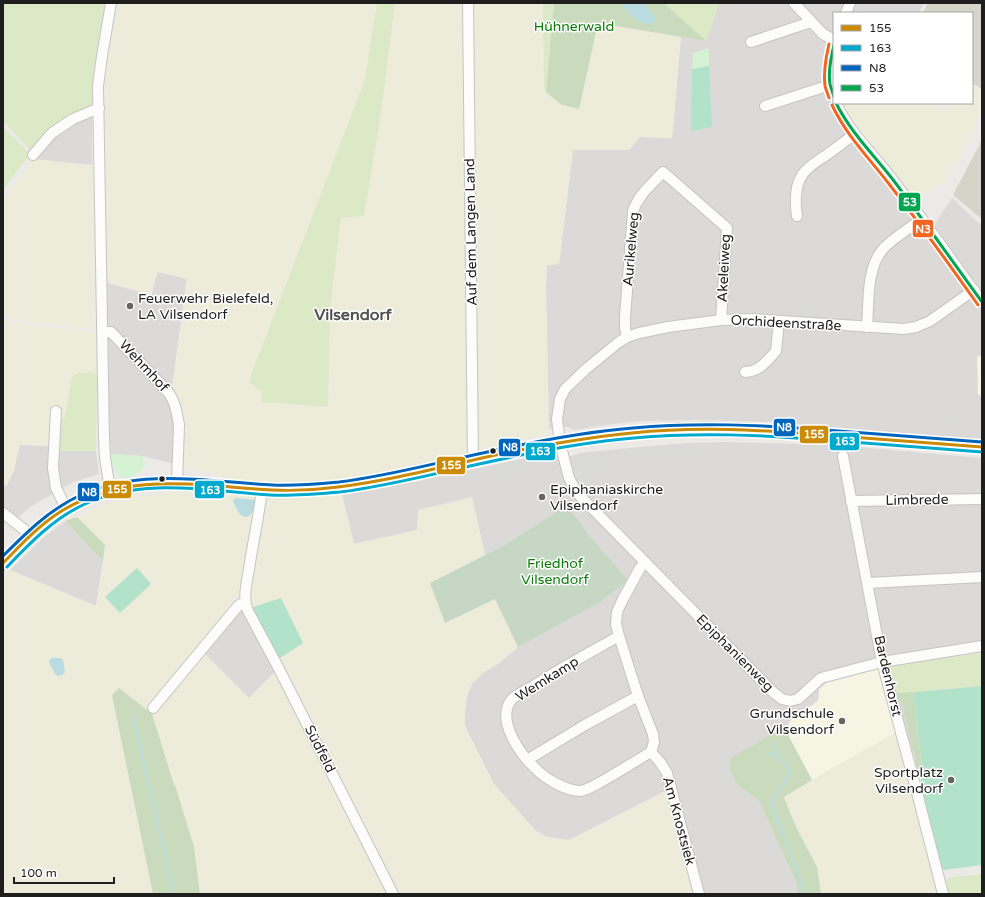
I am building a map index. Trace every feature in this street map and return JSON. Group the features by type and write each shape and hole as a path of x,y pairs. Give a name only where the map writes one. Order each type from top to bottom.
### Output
{"main road":[{"path":"3,563 31,535 66,508 92,495 127,486 177,483 262,489 307,490 355,485 560,443 653,430 739,429 982,447"}],"street":[{"path":"110,490 104,450 98,86 111,3"},
{"name":"Auf dem Langen Land","path":"468,3 473,461"},
{"path":"794,3 823,34 833,39"},
{"path":"751,42 811,22"},
{"path":"833,49 831,57 830,85 833,95"},
{"path":"765,106 830,85"},
{"path":"836,104 840,113 855,134 922,219 982,302"},
{"path":"33,155 52,133 74,119 98,108"},
{"path":"797,216 797,186 802,175 809,168 855,134"},
{"name":"Akeleiweg","path":"663,172 727,228 721,320"},
{"name":"Aurikelweg","path":"628,337 625,317 632,211 640,196 663,172"},
{"path":"867,327 870,277 875,262 886,247 922,219"},
{"name":"Orchideenstraße","path":"560,443 557,419 560,399 565,389 586,369 619,342 628,337 662,328 721,320 752,319 898,329 916,327 930,322 974,290"},
{"path":"745,372 758,369 776,351 779,321"},
{"name":"Wehmhof","path":"102,332 109,332 113,334 164,387 173,400 179,425 177,483"},
{"path":"56,411 53,468 56,488 66,508"},
{"name":"Epiphanienweg","path":"560,443 569,478 581,498 644,563 774,693 782,699 790,701 798,699 821,678 882,662 982,646"},
{"name":"Bardenhorst","path":"843,456 882,662 943,894"},
{"name":"Südfeld","path":"262,489 251,550 245,595 247,609 282,674 393,894"},
{"name":"Limbrede","path":"851,501 982,499"},
{"path":"3,512 31,535"},
{"path":"644,563 630,584 617,612 616,624 638,696 653,734 654,742 651,752"},
{"path":"868,583 982,577"},
{"path":"153,708 238,606 241,604 246,604"},
{"name":"Wemkamp","path":"619,636 512,698 506,715 508,726 520,751 535,769 545,777 570,789 580,791 589,789 614,776 651,752"},
{"path":"527,760 585,725 638,696"},
{"name":"Am Knostsiek","path":"651,752 667,773 698,894"}],"shaded area":[{"path":"719,3 924,3 920,12 833,12 833,104 843,104 853,123 901,180 934,225 952,198 982,226 982,440 774,422 698,420 643,421 575,430 567,427 549,429 546,288 547,265 559,264 573,150 629,150 640,137 672,138 681,37 706,41"},
{"path":"928,3 982,3 982,89 973,84 973,12 924,12"},
{"path":"92,106 92,165 33,159 51,131"},
{"path":"981,142 982,143 982,219 953,195"},
{"path":"157,272 187,278 172,388 177,396 180,409 182,466 143,456 111,454 107,374 105,282 137,291 150,301"},
{"path":"812,273 823,274 820,318 803,317 805,304 809,304"},
{"path":"940,355 946,355 943,400 936,400"},
{"path":"977,356 982,356 982,396 978,395"},
{"path":"945,410 959,411 957,429 943,428"},
{"path":"725,442 817,443 839,445 842,469 897,732 812,780 788,726 732,757 729,762 730,771 738,786 759,801 797,886 797,894 695,894 669,790 569,840 547,837 535,830 494,784 465,726 467,696 472,684 483,673 499,663 518,647 599,603 592,539 567,505 505,545 485,555 472,497 418,530 354,544 342,495 419,481 548,453 556,457 572,456 579,453 651,446"},
{"path":"700,443 701,457 658,461 657,455 612,459 585,485 570,469 585,454"},
{"path":"19,445 51,446 61,451 96,451 99,474 73,482 30,507 16,519 3,510 3,487 7,484 14,471"},
{"path":"847,446 982,458 982,642 886,656 847,457"},
{"path":"554,457 556,469 542,471 540,459"},
{"path":"522,462 525,476 495,481 493,466"},
{"path":"65,521 103,561 96,606 10,570 43,538"},
{"path":"239,609 244,610 276,671 249,698 204,653"},
{"name":"Grundschule Vilsendorf","path":"876,668 879,670 897,732 812,780 789,737 788,725 793,717 818,700 819,689 831,680"},
{"path":"902,701 914,751 911,752 899,702"}],"green space":[{"path":"3,3 105,3 94,68 92,106 32,152 3,121"},
{"path":"118,3 377,3 365,79 362,88 251,375 250,384 262,391 261,402 328,407 330,309 341,218 364,216 380,120 395,3 465,3 469,414 468,454 339,480 291,483 261,483 232,480 182,466 180,409 177,396 172,388 187,279 157,272 150,302 137,291 105,282 105,77"},
{"path":"377,3 395,3 380,120 364,216 341,218 330,309 328,407 261,402 262,391 250,384 251,375 362,88 365,79"},
{"path":"472,3 543,3 544,87 546,92 562,105 578,109 598,22 681,37 672,138 640,137 629,150 573,150 559,264 547,265 546,288 549,429 546,433 538,436 481,450 478,446 476,351"},
{"path":"543,3 554,3 546,92 544,87"},
{"name":"Hühnerwald","path":"554,3 664,3 706,41 598,23 579,109 562,105 546,92"},
{"path":"664,3 719,3 706,41"},
{"path":"709,48 709,66 692,69 693,53"},
{"path":"709,66 712,127 691,131 692,69"},
{"path":"973,86 982,90 982,111 964,148 944,182 916,201 901,180 853,123 843,104 930,104 946,112 950,104 973,104"},
{"path":"3,127 30,154 3,190"},
{"path":"33,159 92,165 94,211 94,329 16,320 3,315 3,199"},
{"path":"3,319 14,323 95,333 97,376 93,372 73,377 65,417 57,420 51,446 20,445 14,470 7,485 3,487"},
{"path":"93,372 97,376 96,451 61,451 57,449 57,420 65,417 72,377 78,373"},
{"path":"111,454 143,456 142,462 147,463 133,477 123,478 115,470"},
{"path":"178,492 255,497 256,500 241,593 228,613 153,703 149,712 119,688 153,894 3,894 3,579 10,570 96,606 105,545 77,517 108,502 148,495"},
{"path":"342,495 354,544 417,530 418,510 472,497 485,555 430,583 495,599 518,647 499,663 483,673 472,684 467,696 465,726 494,784 535,830 547,837 569,840 669,789 695,894 398,894 369,835 277,660 303,643 281,598 250,608 249,589 264,497 304,498"},
{"name":"Friedhof Vilsendorf","path":"567,505 592,539 628,580 599,603 518,647 495,599 445,623 430,583 505,545"},
{"path":"77,517 105,545 103,561 65,521"},
{"path":"137,568 151,584 120,613 105,597"},
{"path":"281,598 303,643 277,660 250,608"},
{"path":"204,653 249,698 276,671 388,894 200,894 194,847 152,714"},
{"path":"982,653 982,686 896,693 890,666"},
{"name":"Sportplatz Vilsendorf","path":"982,686 982,865 945,870 940,868 919,785 923,775 913,692"},
{"path":"119,688 152,714 194,847 200,894 153,894 112,695"},
{"path":"913,692 923,775 918,772 902,702 899,702 896,693"},
{"path":"788,725 789,737 812,780 784,797 795,825 817,867 821,894 797,894 797,885 759,801 738,786 730,771 729,762 732,757"},
{"path":"897,732 939,894 821,894 817,867 795,825 783,797"},
{"path":"982,874 982,894 946,894 944,885 948,879 952,877"}],"water":[{"path":"624,3 643,3 656,18 652,25 643,23 636,19 623,7"},
{"path":"235,498 256,500 254,509 250,515 245,517 240,514 233,501"},
{"path":"52,658 60,658 63,660 65,672 62,675 58,676 55,674 49,662"}],"waterway":[{"path":"133,716 174,894"},
{"path":"774,743 779,757"},
{"path":"769,753 782,762 790,773 771,804 802,885 803,894"}],"transit line":[{"name":"N3","path":"829,44 824,75 825,86 829,98"},
{"name":"53","path":"833,50 829,75 833,94"},
{"name":"53","path":"837,104 856,134 894,181 982,302"},
{"name":"N3","path":"832,105 858,146 912,214 978,305"},
{"name":"N8","path":"3,556 40,521 60,506 83,494 106,486 129,481 177,479 281,485 306,485 339,482 393,473 557,438 595,432 658,426 729,425 777,427 982,442"},
{"name":"155","path":"3,563 37,530 60,512 85,499 111,490 137,486 190,484 280,490 330,488 392,478 557,443 594,437 657,431 705,429 777,432 982,447"},
{"name":"163","path":"7,567 34,540 53,524 63,516 85,504 107,496 152,488 200,489 270,495 305,495 340,492 394,483 558,448 596,442 658,436 730,435 777,437 982,452"}],"place":[{"name":"Feuerwehr Bielefeld, LA Vilsendorf","path":"130,306"},
{"name":"Epiphaniaskirche Vilsendorf","path":"542,497"},
{"name":"Grundschule Vilsendorf","path":"842,721"},
{"name":"Sportplatz Vilsendorf","path":"951,780"}],"district":[{"name":"Vilsendorf","path":"353,315"}]}
